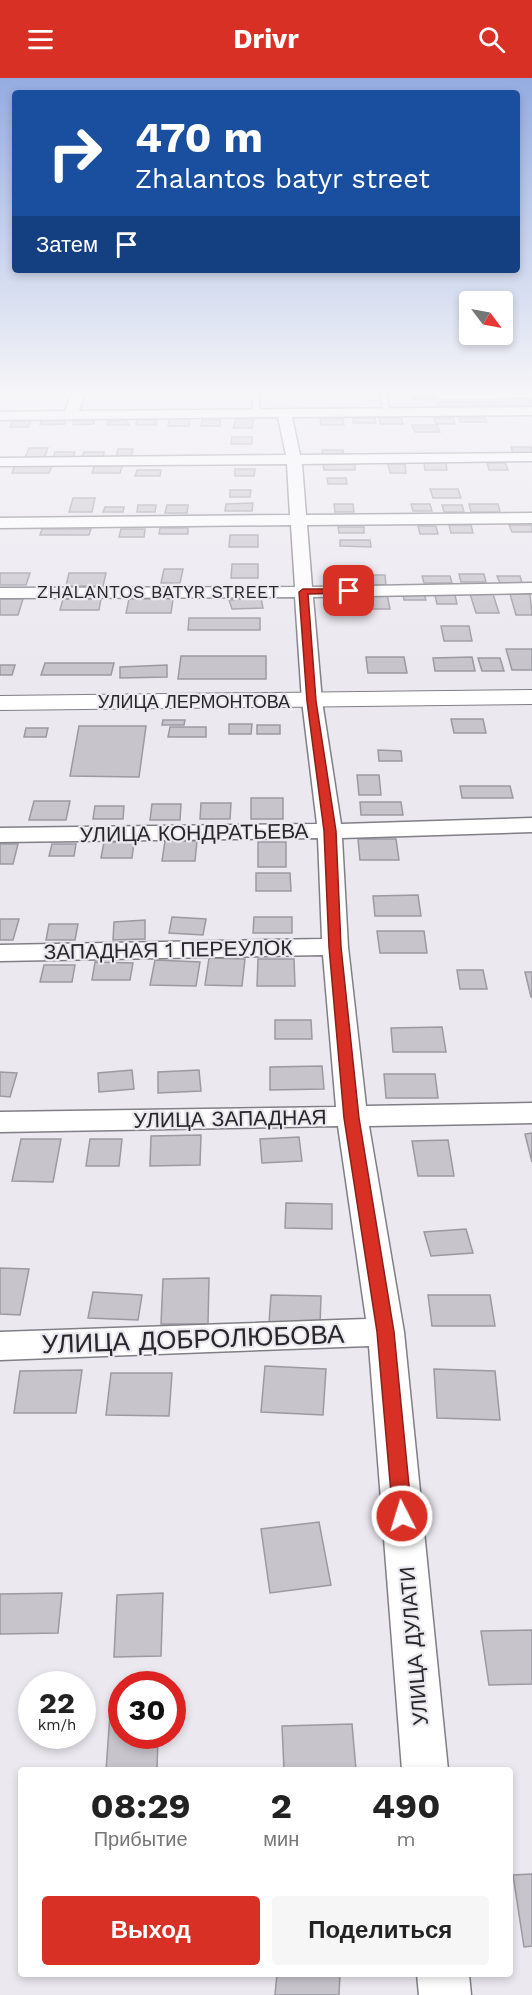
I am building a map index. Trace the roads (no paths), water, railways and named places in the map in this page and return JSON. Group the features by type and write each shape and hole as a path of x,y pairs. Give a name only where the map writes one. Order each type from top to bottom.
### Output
{"main road":[{"name":"УЛИЦА ЛЕРМОНТОВА","path":"0,703 532,697"}],"street":[{"name":"УЛИЦА ДУЛАТИ","path":"295,479 312,701 330,831 335,947 352,1118 386,1332 425,1767"},
{"path":"0,523 532,518"},
{"name":"ZHALANTOS BATYR STREET","path":"0,592 303,592 532,588"},
{"name":"УЛИЦА КОНДРАТЬЕВА","path":"0,835 330,831 532,825"},
{"name":"ЗАПАДНАЯ 1 ПЕРЕУЛОК","path":"0,952 335,947"},
{"name":"УЛИЦА ЗАПАДНАЯ","path":"0,1122 352,1118 532,1113"},
{"name":"УЛИЦА ДОБРОЛЮБОВА","path":"0,1346 386,1332"},
{"path":"443,1977 444,1995"}]}
